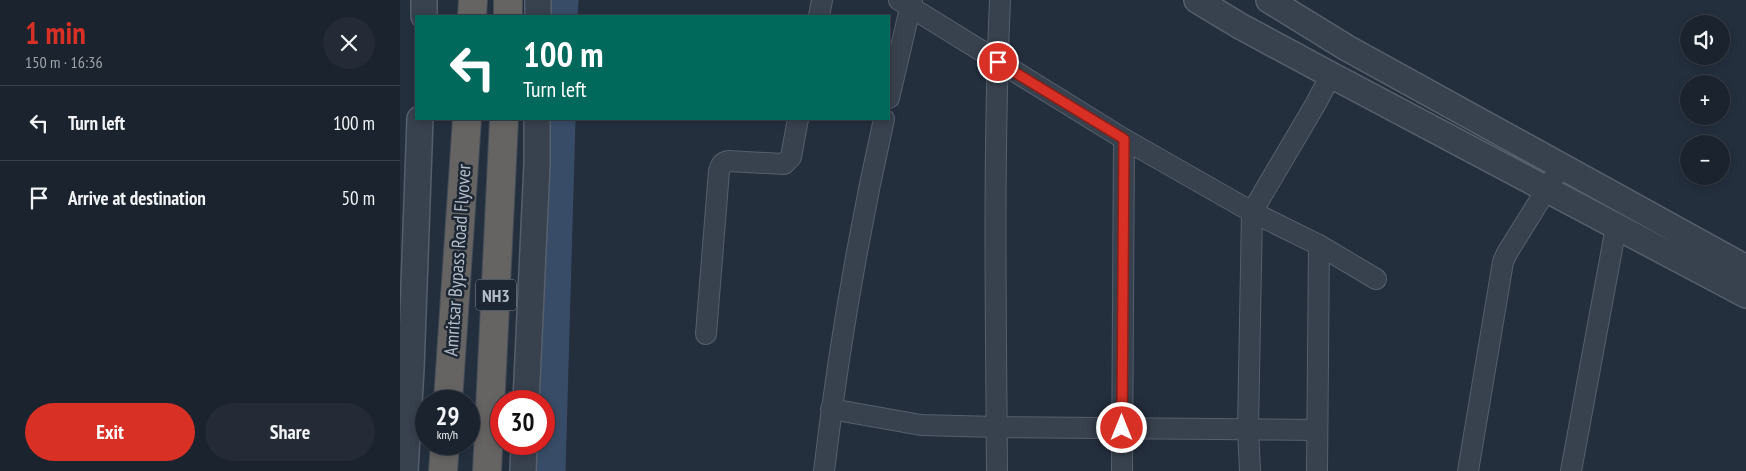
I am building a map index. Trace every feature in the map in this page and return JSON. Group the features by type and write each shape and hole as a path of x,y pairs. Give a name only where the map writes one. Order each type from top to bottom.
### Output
{"highway":[{"path":"472,15 473,0"},
{"path":"508,0 508,15"},
{"name":"Amritsar Bypass Road Flyover","path":"449,390 467,120"},
{"name":"Amritsar Bypass Road Flyover","path":"487,471 504,120"},
{"path":"443,471 444,455"}],"street":[{"path":"424,0 424,15"},
{"path":"538,0 538,15"},
{"path":"819,15 822,0"},
{"path":"997,471 996,245 1000,0"},
{"path":"1197,0 1240,26 1331,75 1746,295"},
{"path":"1269,0 1347,48 1746,268"},
{"path":"890,93 907,2 998,62 1124,139 1252,212 1319,244 1376,279"},
{"path":"1250,471 1248,429 1252,212 1331,75"},
{"path":"405,471 411,369 420,120"},
{"path":"527,390 537,164 537,120"},
{"path":"706,334 718,171 720,166 728,161 784,164 791,157 798,120"},
{"path":"824,471 831,409 865,206 884,120"},
{"path":"1122,471 1124,139"},
{"path":"1468,471 1504,262 1507,253 1561,166"},
{"path":"1571,471 1616,226"},
{"path":"1317,471 1319,244"},
{"path":"831,409 921,424 997,427 1317,430"},
{"path":"523,471 524,455"}],"waterway":[{"path":"560,15 561,0"},
{"path":"548,471 558,120"}],"route":[{"path":"998,62 1124,139 1122,428"}]}
